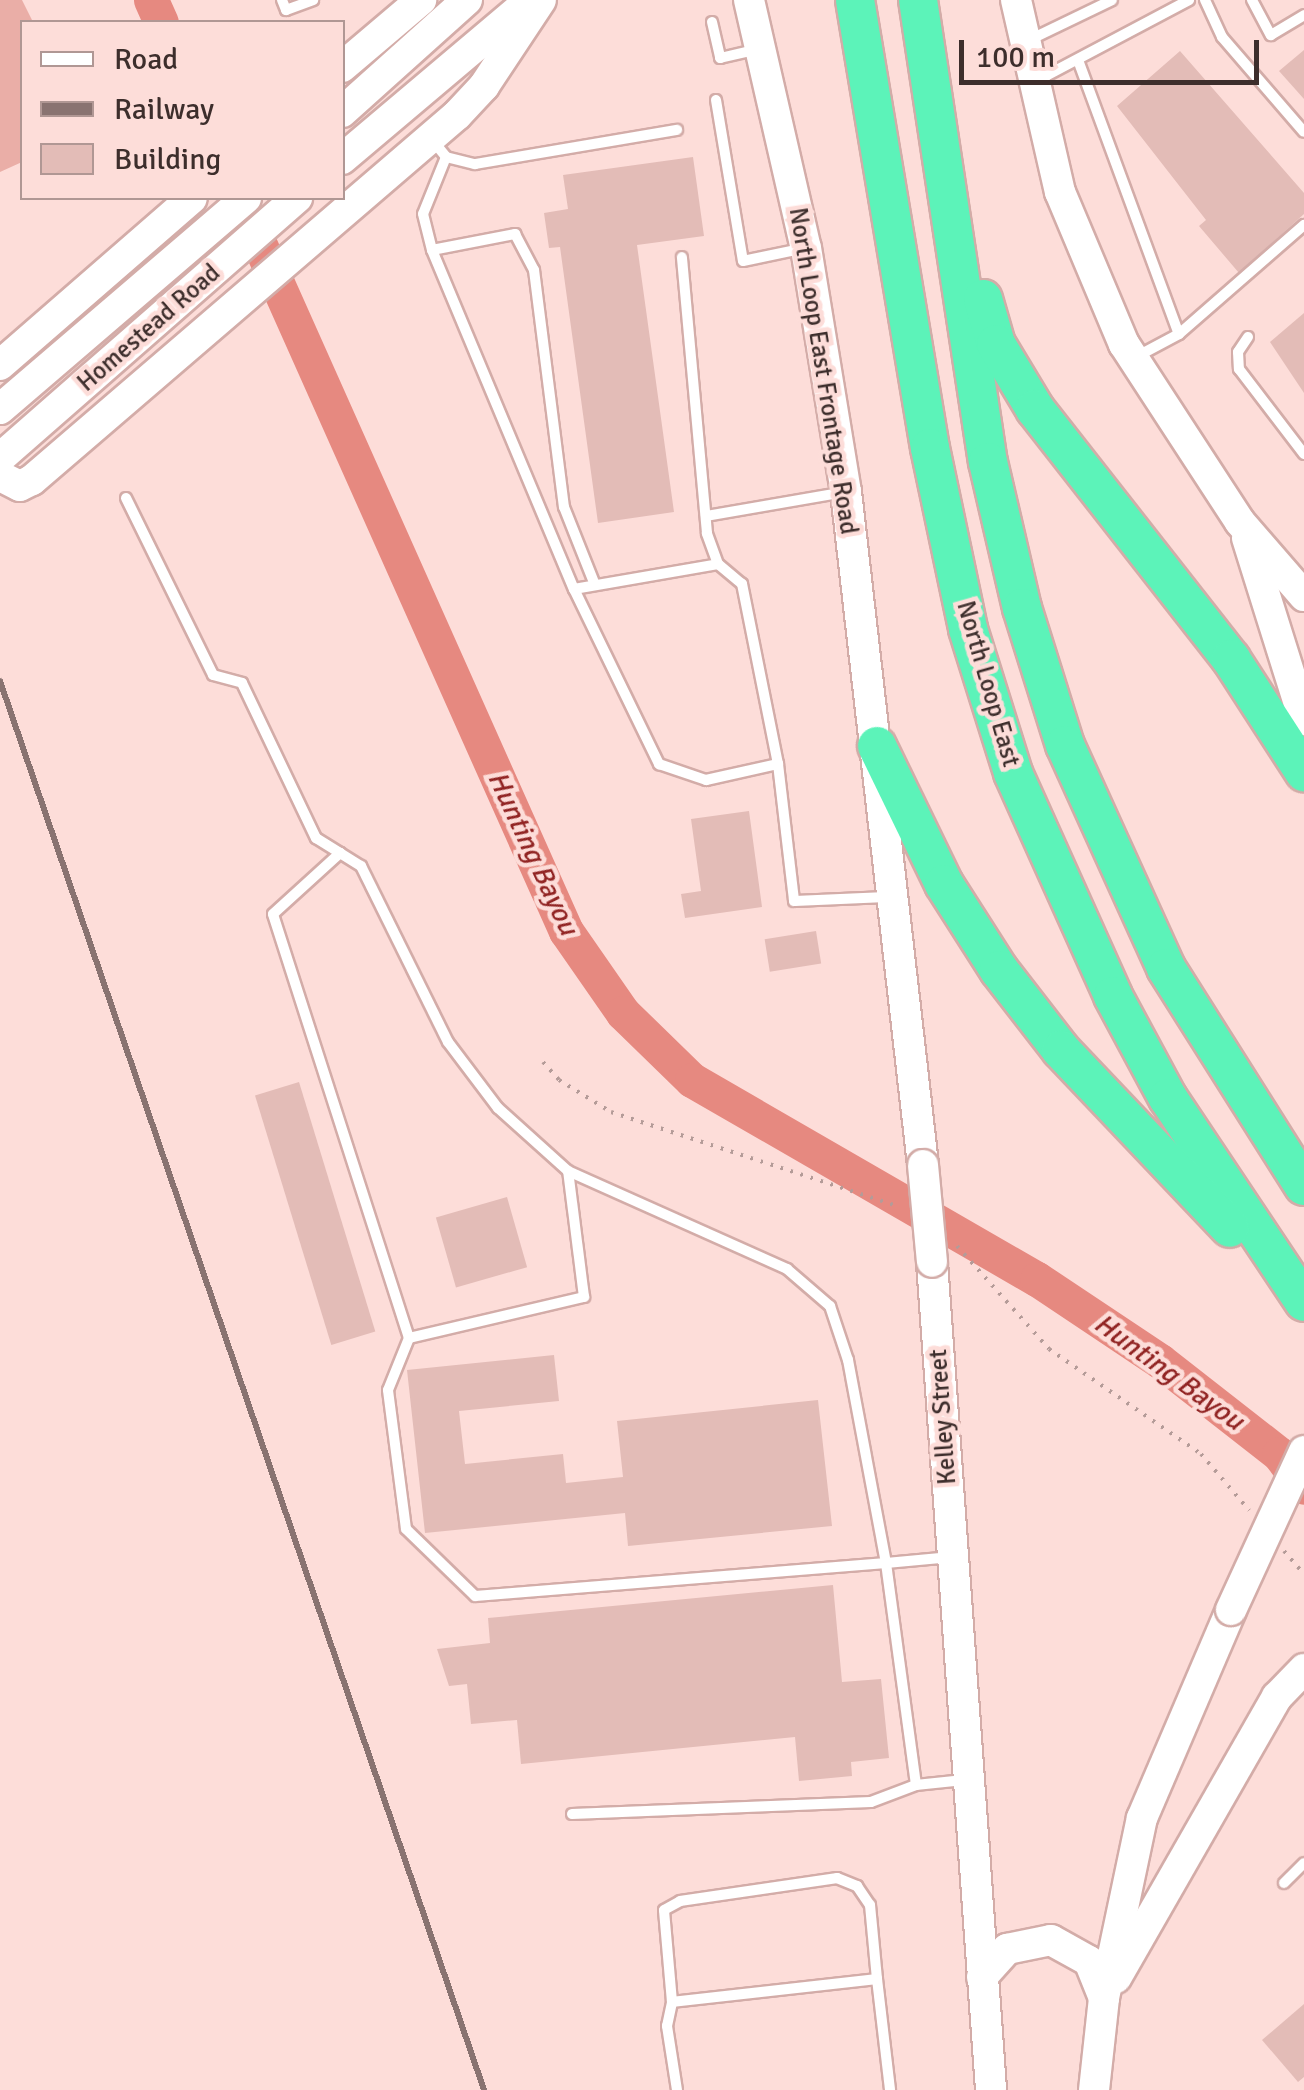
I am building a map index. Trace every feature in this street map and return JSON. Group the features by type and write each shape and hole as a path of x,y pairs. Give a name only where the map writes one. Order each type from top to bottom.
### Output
{"highway":[{"name":"North Loop East","path":"854,0 930,448 968,629 1013,773 1141,1048 1227,1195 1299,1296"},
{"path":"918,0 988,462 1022,608 1065,745 1166,968 1304,1186"},
{"path":"946,172 996,344 1034,409 1231,659 1304,772"},
{"path":"876,746 944,884 999,970 1061,1050 1299,1296"}],"main road":[{"path":"345,64 421,0"},
{"path":"345,109 467,0"},
{"path":"345,156 530,0"},
{"path":"0,476 20,486 32,480 341,215 438,147 541,0"},
{"name":"North Loop East Frontage Road","path":"749,0 806,248 846,492 876,746"},
{"path":"1016,0 1060,192 1134,358 1240,522 1304,596"},
{"name":"Homestead Road","path":"0,408 244,200"},
{"name":"Homestead Road","path":"0,458 296,200"},
{"path":"0,365 183,205"},
{"path":"1240,522 1262,571 1304,720"},
{"name":"Kelley Street","path":"876,746 924,1164 990,2090"},
{"path":"1094,2090 1104,1998 1142,1818 1230,1610 1304,1451"},
{"path":"1104,1998 1277,1697 1304,1669"},
{"path":"982,1977 1007,1949 1051,1940 1089,1961 1104,1998"}],"lane":[{"path":"282,0 286,10 313,0"},
{"path":"1024,42 1112,0"},
{"path":"1032,82 1188,0"},
{"path":"1205,0 1222,38 1304,132"},
{"path":"1252,0 1271,34 1304,15"},
{"path":"712,22 720,58 761,48"},
{"path":"1078,60 1180,334"},
{"path":"716,100 742,261 806,248"},
{"path":"677,130 475,164 438,147 422,214 432,250 574,589 659,764 706,780 778,764"},
{"path":"1134,358 1180,334 1304,225"},
{"path":"432,250 515,234 534,270 564,507 595,585"},
{"path":"682,257 706,516 718,564 742,584 778,764 794,901 893,896"},
{"path":"1248,337 1238,352 1239,369 1304,454"},
{"path":"706,516 846,492"},
{"path":"126,498 213,675 242,683 316,838 361,866 448,1042 498,1108 568,1171 787,1269 830,1306 848,1360 886,1563 916,1785"},
{"path":"574,589 718,564"},
{"path":"340,853 273,914 408,1338 388,1390 406,1529 476,1596 952,1556"},
{"path":"408,1338 584,1298 568,1171"},
{"path":"572,1814 871,1802 916,1785 968,1780"},
{"path":"1284,1883 1304,1863"},
{"path":"677,2090 667,2026 672,2002 660,1921 664,1910 680,1902 837,1878 858,1886 870,1904 890,2090"},
{"path":"672,2002 877,1978"}],"shaded area":[{"path":"0,0 22,0 32,20 20,20 20,163 0,172"}],"building":[{"path":"1304,50 1304,99 1279,71"},
{"path":"1180,51 1304,193 1304,214 1239,273 1199,226 1206,220 1117,106"},
{"path":"693,157 704,236 637,245 674,512 598,523 560,247 549,248 544,213 568,209 563,175"},
{"path":"1304,313 1304,393 1270,342"},
{"path":"749,811 762,907 685,918 681,894 701,891 691,819"},
{"path":"816,931 821,964 770,972 765,939"},
{"path":"299,1082 375,1332 331,1345 255,1095"},
{"path":"507,1197 527,1267 456,1288 436,1217"},
{"path":"554,1355 559,1401 459,1411 465,1464 563,1454 566,1483 623,1477 617,1421 818,1400 832,1526 628,1546 625,1513 425,1533 407,1370"},
{"path":"833,1585 842,1682 881,1679 889,1758 851,1762 852,1776 799,1781 795,1737 521,1764 517,1720 471,1724 467,1684 449,1686 437,1649 490,1643 488,1618"},
{"path":"1304,2004 1304,2077 1298,2082 1262,2040"}],"waterway":[{"name":"Hunting Bayou","path":"151,0 160,20"},
{"name":"Hunting Bayou","path":"240,200 566,931 623,1013 692,1080 1037,1279 1160,1361 1279,1454 1304,1487"}],"railway":[{"path":"0,681 484,2090"}]}
